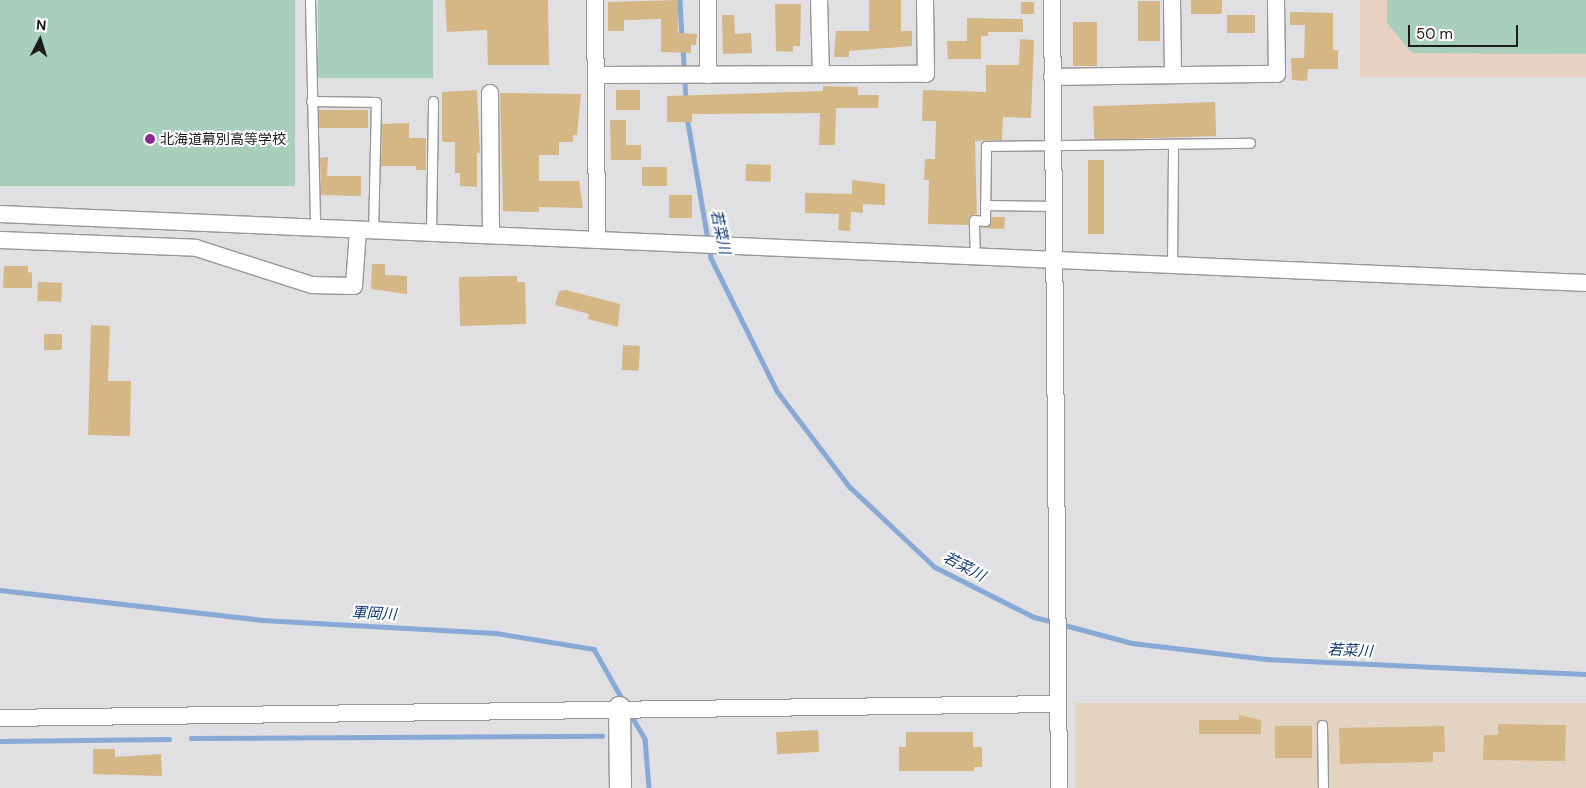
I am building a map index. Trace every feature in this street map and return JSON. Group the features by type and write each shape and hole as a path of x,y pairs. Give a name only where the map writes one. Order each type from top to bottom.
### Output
{"street":[{"path":"595,0 597,240"},
{"path":"708,0 708,75"},
{"path":"819,0 821,74"},
{"path":"596,75 926,74 925,0"},
{"path":"1052,0 1058,788"},
{"path":"1172,0 1173,75"},
{"path":"1052,77 1277,74 1276,0"},
{"path":"490,93 491,235"},
{"path":"0,214 1586,283"},
{"path":"0,240 196,248 312,285 354,286 366,230"},
{"path":"0,718 619,708 1058,704"},
{"path":"619,708 620,788"}],"lane":[{"path":"310,0 314,228"},
{"path":"311,101 376,102 366,230"},
{"path":"431,232 434,101"},
{"path":"975,256 974,220 985,221 986,146 1250,143"},
{"path":"1172,265 1173,144"},
{"path":"985,205 1054,206"},
{"path":"1322,725 1323,788"}],"shaded area":[{"path":"1360,0 1586,0 1586,77 1360,77"},
{"path":"1075,703 1586,703 1586,788 1075,788"}],"green space":[{"name":"北海道幕別高等学校","path":"0,0 295,0 295,186 0,186"},
{"path":"318,0 433,0 433,78 318,78"},
{"path":"1387,0 1586,0 1586,54 1412,53 1387,23"}],"building":[{"path":"445,0 548,0 549,65 488,65 487,30 447,32"},
{"path":"678,0 678,33 697,34 696,45 691,45 691,53 661,52 661,19 624,20 624,31 608,31 608,2"},
{"path":"869,0 901,0 901,31 912,31 912,46 849,51 849,57 834,57 836,31 869,31"},
{"path":"1191,0 1222,0 1222,14 1191,14"},
{"path":"1138,1 1160,1 1160,41 1138,41"},
{"path":"1021,2 1034,2 1034,14 1021,14"},
{"path":"775,4 801,4 800,46 793,46 793,52 776,51"},
{"path":"1290,12 1333,13 1333,50 1338,50 1338,69 1308,69 1307,81 1292,80 1291,58 1304,58 1305,25 1290,25"},
{"path":"722,15 734,15 735,34 751,33 752,53 723,54"},
{"path":"1227,15 1255,15 1255,33 1227,33"},
{"path":"967,18 1023,19 1023,32 988,32 988,36 981,36 981,59 948,59 947,41 967,41"},
{"path":"1073,22 1097,22 1097,66 1073,66"},
{"path":"1020,39 1034,40 1031,118 1003,117 1002,140 975,141 977,214 969,216 968,225 928,224 929,180 924,180 925,159 935,159 936,121 922,121 923,90 986,92 986,65 1019,65"},
{"path":"823,86 858,87 858,95 879,95 878,108 836,108 835,145 819,145 820,113 692,114 692,122 667,122 667,96 823,91"},
{"path":"477,90 480,153 477,153 477,187 460,186 460,173 455,173 455,142 442,142 442,92"},
{"path":"616,90 640,90 640,110 616,110"},
{"path":"500,93 581,94 577,135 573,135 573,142 559,142 559,155 539,155 539,181 579,181 583,208 539,207 539,212 503,211"},
{"path":"1215,102 1216,136 1094,140 1093,106"},
{"path":"319,110 368,110 368,128 319,128"},
{"path":"610,120 626,120 626,145 641,145 641,160 611,160"},
{"path":"409,123 409,138 426,138 426,170 416,170 416,166 381,166 382,124"},
{"path":"328,157 327,176 361,176 361,196 321,195 320,158"},
{"path":"1088,160 1104,160 1104,234 1088,234"},
{"path":"746,164 771,165 770,182 745,181"},
{"path":"642,167 667,167 667,186 642,186"},
{"path":"852,180 885,184 885,205 863,204 863,213 851,212 850,231 838,230 839,214 805,213 805,193 852,194"},
{"path":"669,195 692,195 692,218 669,218"},
{"path":"991,217 1005,217 1004,229 980,228 990,225"},
{"path":"372,264 385,264 385,275 407,276 407,294 371,289"},
{"path":"4,266 28,266 28,272 32,273 32,288 3,288"},
{"path":"517,276 517,282 525,282 526,324 460,326 459,277"},
{"path":"38,282 62,283 61,302 37,301"},
{"path":"566,290 620,304 618,327 588,319 589,314 555,305 559,291"},
{"path":"91,325 110,326 108,381 131,381 130,436 88,435"},
{"path":"44,334 62,334 62,350 44,350"},
{"path":"623,345 640,346 639,371 622,370"},
{"path":"1239,715 1261,720 1261,734 1199,734 1199,720 1239,720"},
{"path":"1498,724 1566,725 1565,761 1483,760 1484,735 1498,735"},
{"path":"1275,726 1312,726 1312,758 1275,758"},
{"path":"1444,726 1445,752 1433,752 1433,762 1340,764 1339,728"},
{"path":"818,730 819,752 777,754 776,732"},
{"path":"906,732 973,732 973,747 982,747 982,767 974,767 974,771 899,771 899,747 906,747"},
{"path":"93,749 115,749 115,757 161,754 162,776 93,774"}],"waterway":[{"name":"若菜川","path":"680,0 682,37"},
{"name":"若菜川","path":"683,47 686,100"},
{"name":"若菜川","path":"687,117 711,258 777,391 850,487 935,567 1034,617 1054,622"},
{"name":"軍岡川","path":"0,590 262,620 496,633 594,649 624,702"},
{"name":"若菜川","path":"1061,624 1132,643 1266,659 1586,674"},
{"name":"軍岡川","path":"630,713 645,739 649,788"},
{"path":"191,738 602,736"},
{"path":"0,741 169,739"}],"place":[{"name":"北海道幕別高等学校","path":"150,139"}]}
